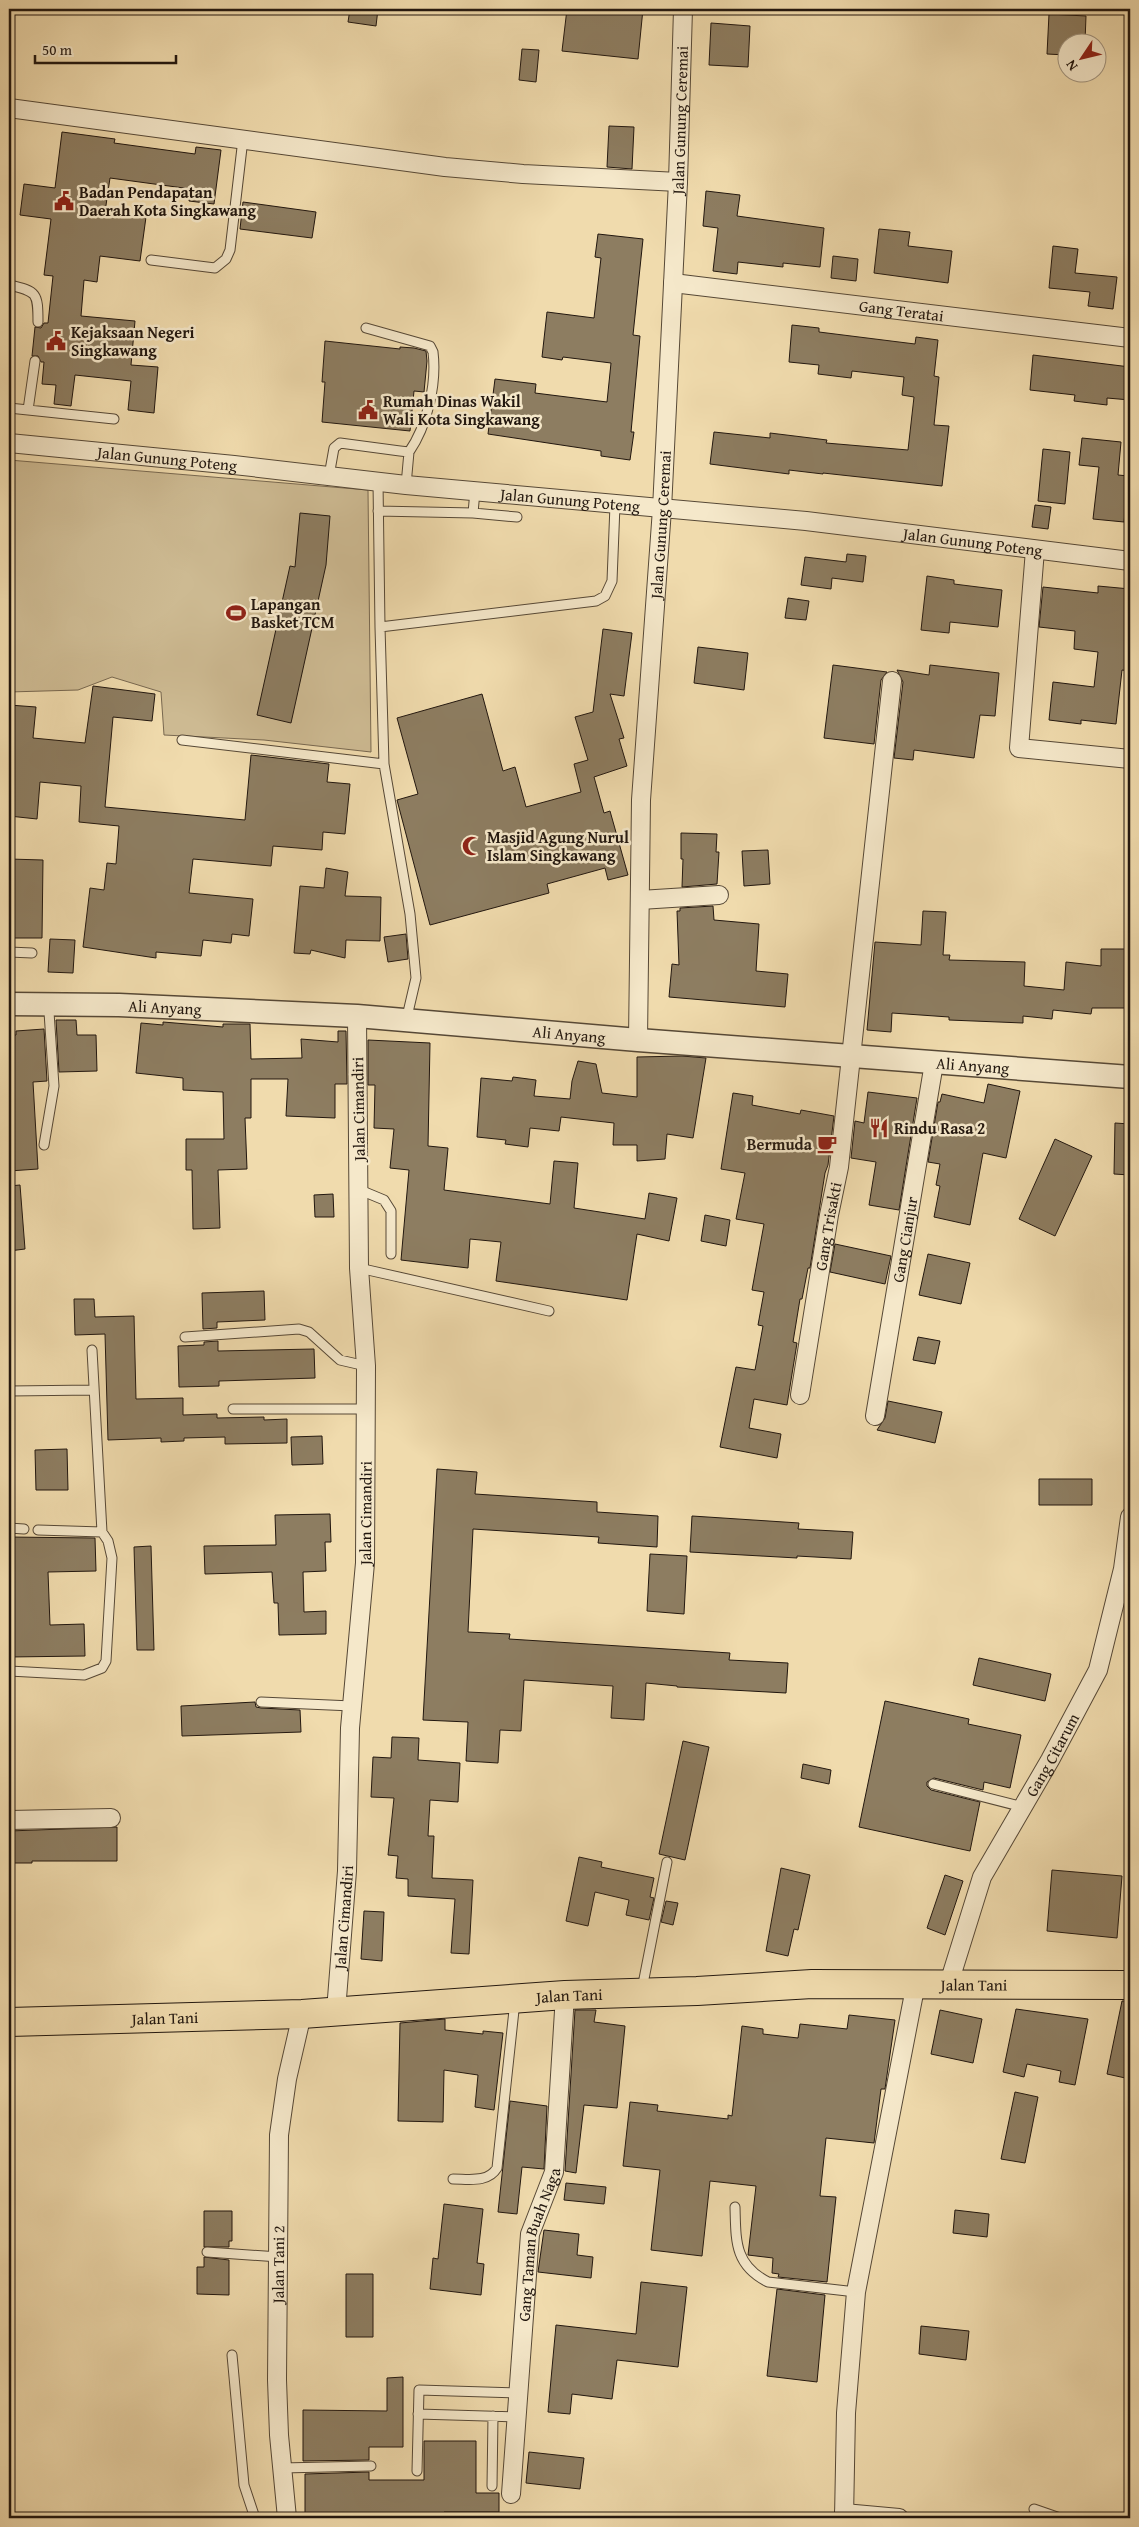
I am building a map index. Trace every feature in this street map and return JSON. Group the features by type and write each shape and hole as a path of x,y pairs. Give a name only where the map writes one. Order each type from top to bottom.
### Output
{"highway":[{"name":"Jalan Tani","path":"9,2022 302,2014 564,1995 812,1984 1130,1985"}],"street":[{"name":"Jalan Gunung Ceremai","path":"638,1040 641,800 662,509 678,182 683,9"},
{"path":"9,108 445,167 523,174 678,182"},
{"name":"Gang Teratai","path":"673,283 1130,338"},
{"name":"Jalan Gunung Poteng","path":"9,443 406,485 806,522 1130,561"},
{"path":"1036,550 1019,748 1130,759"},
{"name":"Gang Trisakti","path":"800,1395 828,1215 839,1168 852,1056 856,988 892,681"},
{"path":"640,900 719,895"},
{"name":"Ali Anyang","path":"9,1004 119,1005 357,1016 638,1040 1130,1077"},
{"name":"Jalan Cimandiri","path":"336,2011 347,1871 352,1706 365,1563 366,1366 359,1268 360,1190 357,1016"},
{"name":"Gang Cianjur","path":"876,1416 934,1063"},
{"name":"Gang Citarum","path":"949,1983 982,1877 1098,1670 1123,1569 1130,1517"},
{"path":"9,1820 111,1818"},
{"path":"898,2518 844,2516 846,2413 856,2292 916,1983"},
{"name":"Gang Taman Buah Naga","path":"511,2494 530,2234 554,2172 564,1995"},
{"name":"Jalan Tani 2","path":"287,2518 277,2380 279,2135 287,2079 302,2014"}],"lane":[{"path":"151,260 215,268 226,259 233,232 243,140"},
{"path":"9,285 29,289 35,296 38,303 38,322"},
{"path":"366,328 430,346 433,352 428,411 420,436 409,452 406,485"},
{"path":"28,410 35,361"},
{"path":"9,408 114,419"},
{"path":"329,476 334,448 340,443 409,452"},
{"path":"378,482 384,764 410,914 416,978 406,1021"},
{"path":"473,513 475,491"},
{"path":"380,627 596,601 605,596 612,581 615,505"},
{"path":"378,511 473,513 516,517"},
{"path":"182,740 384,764"},
{"path":"9,952 32,953"},
{"path":"40,1004 49,1012 54,1086 44,1145"},
{"path":"360,1190 384,1200 391,1211 391,1254"},
{"path":"359,1268 549,1312"},
{"path":"185,1337 299,1329 308,1332 340,1360 366,1366"},
{"path":"9,1671 84,1676 102,1668 106,1661 112,1550 102,1532 92,1350"},
{"path":"9,1391 94,1390"},
{"path":"233,1409 366,1409"},
{"path":"9,1528 24,1529"},
{"path":"38,1530 102,1532"},
{"path":"261,1702 352,1706"},
{"path":"933,1784 1023,1806"},
{"path":"642,1993 667,1862"},
{"path":"453,2179 486,2178 494,2174 497,2168 516,1998"},
{"path":"735,2207 736,2242 749,2271 768,2282 856,2292"},
{"path":"207,2252 279,2257"},
{"path":"232,2355 244,2485 255,2518"},
{"path":"417,2471 419,2390 518,2393"},
{"path":"418,2414 517,2417"},
{"path":"492,2486 493,2416"},
{"path":"282,2468 371,2466"},
{"path":"1034,2509 1060,2518"}],"shaded area":[{"path":"9,460 368,490 371,752 264,740 164,735 161,692 112,677 78,690 9,692"}],"building":[{"path":"350,9 378,9 376,26 348,22"},
{"path":"567,9 643,9 638,59 562,51"},
{"path":"1049,14 1086,16 1085,32 1056,32 1056,54 1047,54"},
{"path":"711,23 750,26 748,67 709,65"},
{"path":"522,49 539,50 536,82 519,80"},
{"path":"609,126 634,127 632,169 607,167"},
{"path":"62,132 115,139 114,143 195,154 196,147 221,150 214,204 189,201 191,189 110,178 105,212 146,217 140,261 100,256 97,282 84,280 81,316 135,321 131,365 158,367 154,413 128,410 131,381 75,375 71,406 54,404 56,385 42,384 44,362 41,362 38,356 32,356 35,327 41,328 44,323 48,323 53,276 44,275 51,219 20,215 24,184 55,188"},
{"path":"706,191 740,195 737,216 824,228 820,267 783,263 783,267 738,262 737,274 713,271 718,228 703,226"},
{"path":"243,202 316,212 312,238 240,229"},
{"path":"879,229 910,232 908,246 952,251 948,283 874,273"},
{"path":"598,234 643,239 633,335 640,336 631,432 634,432 630,460 601,456 601,451 488,434 495,379 536,384 535,393 607,402 611,363 563,357 562,360 542,357 547,312 594,318 601,258 595,257"},
{"path":"1053,246 1078,249 1075,273 1117,277 1113,309 1088,306 1090,292 1049,288"},
{"path":"833,256 858,259 856,281 831,278"},
{"path":"792,325 819,328 819,332 915,344 916,337 938,340 934,376 939,377 934,425 949,426 942,486 789,470 789,474 710,464 714,432 770,438 770,433 827,440 826,443 908,450 914,397 902,395 904,377 852,371 851,378 818,374 819,365 789,362"},
{"path":"325,341 400,349 400,347 414,348 426,351 424,392 414,391 410,431 322,422 325,382 322,382"},
{"path":"1033,355 1130,367 1130,400 1107,398 1107,405 1074,401 1075,395 1030,390"},
{"path":"1082,438 1121,442 1118,475 1129,476 1124,522 1093,519 1099,467 1079,465"},
{"path":"1043,449 1070,452 1065,504 1038,501"},
{"path":"1035,505 1051,507 1048,529 1032,527"},
{"path":"300,513 330,516 326,565 291,723 257,715 290,566 295,567"},
{"path":"847,554 866,556 863,582 832,578 831,589 801,585 805,557 846,562"},
{"path":"927,576 954,580 954,584 1002,590 998,627 950,622 949,633 921,630"},
{"path":"1098,586 1130,589 1130,671 1122,670 1116,724 1081,720 1081,724 1049,720 1053,682 1094,687 1098,652 1074,649 1075,631 1039,627 1043,587 1098,593"},
{"path":"788,598 809,601 806,620 785,618"},
{"name":"Masjid Agung Nurul Islam Singkawang","path":"603,629 632,633 624,696 610,694 624,738 619,739 627,766 594,777 604,813 610,811 628,875 608,880 605,868 547,884 549,893 430,925 397,800 418,794 397,718 482,694 503,771 515,767 526,807 581,792 574,764 588,760 575,717 593,712"},
{"path":"698,647 748,653 744,690 694,683"},
{"path":"833,665 887,672 881,680 874,744 824,738"},
{"path":"930,665 999,673 995,716 980,715 974,758 914,750 913,760 894,758 903,682 897,670 929,675"},
{"path":"93,686 155,694 152,721 113,717 105,807 245,820 251,755 329,764 327,782 350,784 345,834 323,832 322,850 273,846 271,866 193,859 189,893 253,899 249,936 232,934 231,943 203,940 201,956 156,952 156,958 83,947 90,888 104,890 107,863 116,864 119,826 79,822 81,786 40,782 37,819 9,816 9,705 36,707 33,738 85,743"},
{"path":"681,833 717,834 716,852 719,852 717,884 682,887 683,859 681,859"},
{"path":"768,850 770,884 744,886 742,851"},
{"path":"9,859 43,860 42,938 9,938"},
{"path":"326,868 348,872 345,896 381,897 380,941 346,940 345,958 311,950 310,954 294,953 300,886 324,888"},
{"path":"713,906 714,920 759,924 756,971 788,974 785,1007 669,997 672,964 679,965 677,911 680,911 680,908"},
{"path":"923,911 946,912 943,955 950,955 949,960 1025,962 1024,986 1064,990 1066,962 1101,966 1101,949 1127,949 1127,1008 1092,1008 1091,1014 1053,1010 1052,1019 1023,1016 1023,1023 949,1020 949,1017 892,1013 891,1032 867,1030 875,942 921,945"},
{"path":"406,934 408,959 388,962 384,937"},
{"path":"50,939 75,940 73,973 48,972"},
{"path":"56,1020 76,1020 77,1035 96,1035 97,1071 59,1072"},
{"path":"163,1022 223,1027 223,1024 250,1024 251,1059 302,1058 301,1039 338,1042 338,1031 346,1031 347,1084 335,1084 335,1118 286,1116 288,1079 251,1079 251,1118 245,1118 247,1169 218,1170 220,1228 193,1229 192,1170 186,1170 186,1139 224,1139 223,1092 183,1090 183,1078 136,1073 141,1023 163,1025"},
{"path":"44,1029 47,1081 33,1082 38,1169 9,1171 9,1036 16,1035 16,1031"},
{"path":"368,1040 430,1043 428,1146 448,1148 444,1190 550,1204 554,1161 578,1163 574,1208 645,1219 649,1193 677,1198 669,1241 637,1234 627,1300 496,1281 501,1242 470,1239 468,1268 401,1260 409,1170 390,1168 394,1129 374,1128 375,1085 368,1085"},
{"path":"682,1056 706,1058 693,1138 667,1134 665,1159 637,1161 637,1145 613,1145 614,1123 561,1117 559,1131 530,1128 528,1147 505,1144 506,1140 477,1137 481,1078 512,1081 513,1077 536,1080 534,1096 570,1099 572,1081 578,1061 596,1064 602,1093 637,1097 637,1057"},
{"path":"988,1084 1020,1091 1006,1158 983,1153 970,1225 934,1217 940,1186 936,1185 940,1164 928,1162 938,1102 940,1102 942,1094 984,1103"},
{"path":"868,1092 917,1098 899,1210 869,1205 876,1162 851,1158 855,1121 864,1123"},
{"path":"733,1093 753,1096 752,1105 800,1114 801,1110 834,1116 828,1165 825,1173 810,1268 808,1268 802,1299 800,1299 793,1342 797,1343 787,1405 754,1399 749,1428 781,1434 777,1458 720,1447 736,1367 755,1370 763,1326 758,1325 764,1292 752,1290 764,1224 736,1219 745,1173 721,1169"},
{"path":"1115,1123 1130,1124 1130,1175 1114,1174"},
{"path":"1055,1139 1092,1156 1055,1236 1019,1219"},
{"path":"20,1185 25,1249 9,1251 9,1186"},
{"path":"333,1194 334,1217 315,1217 314,1195"},
{"path":"705,1215 730,1220 726,1246 701,1241"},
{"path":"835,1244 891,1256 885,1284 830,1272"},
{"path":"928,1254 970,1263 961,1304 919,1295"},
{"path":"264,1291 265,1320 217,1322 217,1328 203,1329 202,1293"},
{"path":"74,1299 94,1299 95,1317 134,1316 136,1399 183,1398 183,1415 217,1414 217,1418 264,1417 264,1420 287,1419 287,1443 225,1444 225,1437 184,1438 184,1441 161,1442 161,1438 108,1440 105,1334 75,1335"},
{"path":"918,1337 940,1341 935,1364 913,1360"},
{"path":"218,1341 218,1351 314,1349 315,1378 219,1381 219,1386 179,1387 178,1346 204,1345 204,1342"},
{"path":"888,1401 942,1412 935,1443 877,1430 885,1418"},
{"path":"322,1436 323,1464 292,1465 291,1437"},
{"path":"67,1449 68,1490 36,1490 35,1450"},
{"path":"437,1469 477,1472 475,1494 597,1502 597,1512 658,1516 657,1547 598,1543 599,1537 473,1529 468,1632 510,1634 509,1639 730,1653 729,1660 788,1663 786,1693 677,1687 646,1683 644,1720 611,1718 613,1686 524,1680 521,1731 500,1730 498,1763 466,1761 468,1722 423,1720"},
{"path":"1039,1479 1092,1479 1092,1505 1039,1505"},
{"path":"330,1514 331,1542 325,1542 326,1571 303,1572 304,1612 326,1611 326,1634 279,1635 278,1603 274,1603 272,1572 205,1574 204,1546 276,1545 275,1515"},
{"path":"692,1516 799,1523 798,1529 853,1532 851,1559 690,1552"},
{"path":"9,1537 95,1538 96,1571 48,1572 50,1625 84,1624 85,1656 9,1657"},
{"path":"151,1546 154,1650 137,1650 134,1547"},
{"path":"650,1554 687,1556 684,1614 647,1611"},
{"path":"979,1658 1051,1674 1045,1701 973,1685"},
{"path":"885,1701 969,1719 968,1724 1021,1735 1010,1788 984,1782 983,1790 934,1778 927,1782 927,1786 931,1790 980,1802 970,1851 859,1827"},
{"path":"255,1702 256,1707 261,1708 300,1710 301,1732 182,1736 181,1706"},
{"path":"392,1737 419,1738 418,1760 460,1763 458,1802 430,1800 428,1836 434,1836 432,1878 473,1880 469,1954 451,1953 455,1899 408,1896 408,1879 396,1878 398,1856 388,1855 394,1798 371,1797 373,1757 391,1758"},
{"path":"683,1741 709,1747 685,1860 659,1854"},
{"path":"803,1764 831,1770 829,1784 801,1778"},
{"path":"117,1827 117,1861 32,1861 32,1863 9,1863 9,1831"},
{"path":"579,1857 602,1862 601,1867 654,1878 650,1897 654,1898 649,1920 626,1915 629,1900 595,1892 588,1926 566,1921"},
{"path":"781,1868 810,1875 798,1930 794,1929 788,1956 766,1951"},
{"path":"1052,1870 1122,1876 1117,1938 1047,1931"},
{"path":"945,1875 963,1881 945,1935 927,1928"},
{"path":"666,1901 678,1903 673,1925 661,1922"},
{"path":"364,1911 384,1912 382,1961 361,1959"},
{"path":"1122,2001 1130,2001 1130,2079 1107,2074"},
{"path":"1016,2009 1088,2019 1075,2085 1059,2082 1061,2071 1027,2064 1024,2077 1003,2072"},
{"path":"575,2010 596,2010 594,2022 625,2026 617,2108 584,2105 576,2173 565,2171"},
{"path":"940,2010 982,2019 973,2063 931,2054"},
{"path":"849,2015 895,2020 885,2089 881,2089 874,2143 826,2138 820,2196 836,2197 827,2282 778,2277 779,2274 772,2273 773,2258 748,2255 756,2186 710,2181 702,2256 651,2250 660,2170 623,2166 630,2102 658,2105 657,2111 728,2119 728,2115 732,2116 742,2026 763,2029 763,2034 798,2038 800,2024 847,2029"},
{"path":"445,2019 445,2030 483,2034 483,2031 503,2033 494,2110 475,2107 478,2075 444,2070 443,2122 398,2121 400,2023"},
{"path":"1015,2092 1038,2097 1025,2163 1001,2159"},
{"path":"510,2101 547,2106 544,2169 522,2167 517,2214 498,2212"},
{"path":"566,2183 606,2187 604,2204 564,2200"},
{"path":"444,2204 483,2209 477,2263 484,2264 481,2295 430,2289 433,2258 438,2259"},
{"path":"955,2210 989,2214 987,2237 953,2233"},
{"path":"204,2211 232,2211 232,2241 229,2241 229,2247 204,2247"},
{"path":"544,2230 579,2234 577,2255 593,2257 591,2278 538,2272"},
{"path":"204,2257 229,2260 229,2295 197,2294 197,2267 204,2267"},
{"path":"346,2274 373,2274 373,2337 346,2337"},
{"path":"641,2282 687,2287 678,2367 617,2360 612,2399 572,2394 570,2414 548,2412 556,2325 636,2334"},
{"path":"777,2289 825,2295 817,2382 767,2376"},
{"path":"921,2326 969,2331 966,2360 919,2354"},
{"path":"403,2377 403,2447 369,2447 369,2460 303,2461 303,2410 387,2411 387,2378"},
{"path":"424,2441 476,2441 476,2493 499,2493 499,2512 444,2512 444,2518 305,2518 305,2474 369,2472 369,2480 424,2480"},
{"path":"529,2452 584,2458 580,2489 526,2483"}],"place":[{"name":"Badan Pendapatan Daerah Kota Singkawang","path":"64,201"},
{"name":"Kejaksaan Negeri Singkawang","path":"56,341"},
{"name":"Rumah Dinas Wakil Wali Kota Singkawang","path":"368,410"},
{"name":"Lapangan Basket TCM","path":"236,613"},
{"name":"Masjid Agung Nurul Islam Singkawang","path":"472,846"},
{"name":"Rindu Rasa 2","path":"879,1128"},
{"name":"Bermuda","path":"827,1144"}]}
